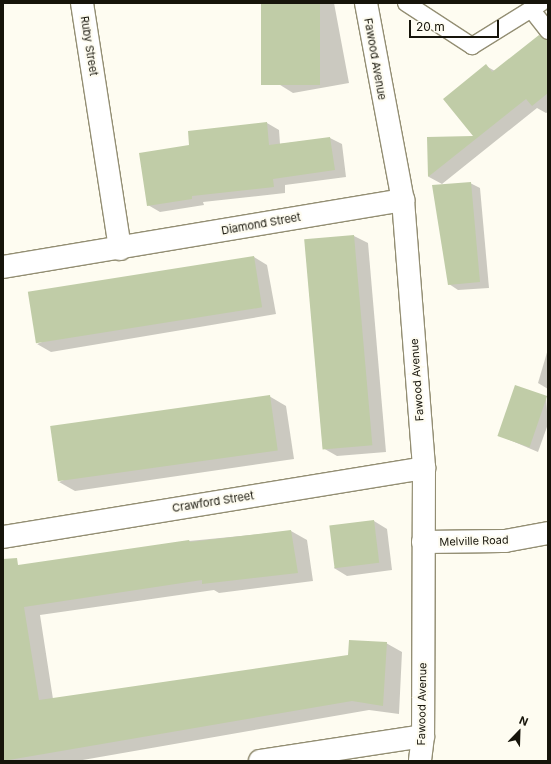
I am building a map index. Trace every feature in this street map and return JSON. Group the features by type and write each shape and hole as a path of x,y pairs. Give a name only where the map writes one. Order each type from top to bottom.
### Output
{"street":[{"name":"Ruby Street","path":"82,3 120,249"},
{"name":"Fawood Avenue","path":"366,3 403,200 424,468 423,736 420,761"},
{"name":"Diamond Street","path":"3,267 120,249 403,200"},
{"name":"Crawford Street","path":"3,538 424,468"},
{"name":"Melville Road","path":"424,542 505,541 548,533"},
{"path":"260,761 423,736"}],"lane":[{"path":"406,3 472,46 536,6 548,31"}],"building":[{"path":"261,3 320,3 320,85 261,85"},
{"path":"539,35 548,40 548,93 532,106 526,99 428,177 427,137 473,136 443,99 486,64 492,72"},
{"path":"267,122 269,145 330,137 335,170 273,179 274,187 192,196 192,199 147,206 139,153 189,145 188,131"},
{"path":"471,182 480,282 448,285 432,185"},
{"path":"354,235 372,445 323,450 304,239"},
{"path":"254,256 262,307 36,343 28,292"},
{"path":"515,385 547,396 530,447 497,436"},
{"path":"270,395 278,450 58,481 50,426"},
{"path":"374,520 379,563 335,568 329,525"},
{"path":"291,530 298,573 202,584 202,580 24,607 39,700 348,655 349,640 387,642 383,706 352,701 3,761 3,559 17,558 18,565 189,540 190,542"}]}
